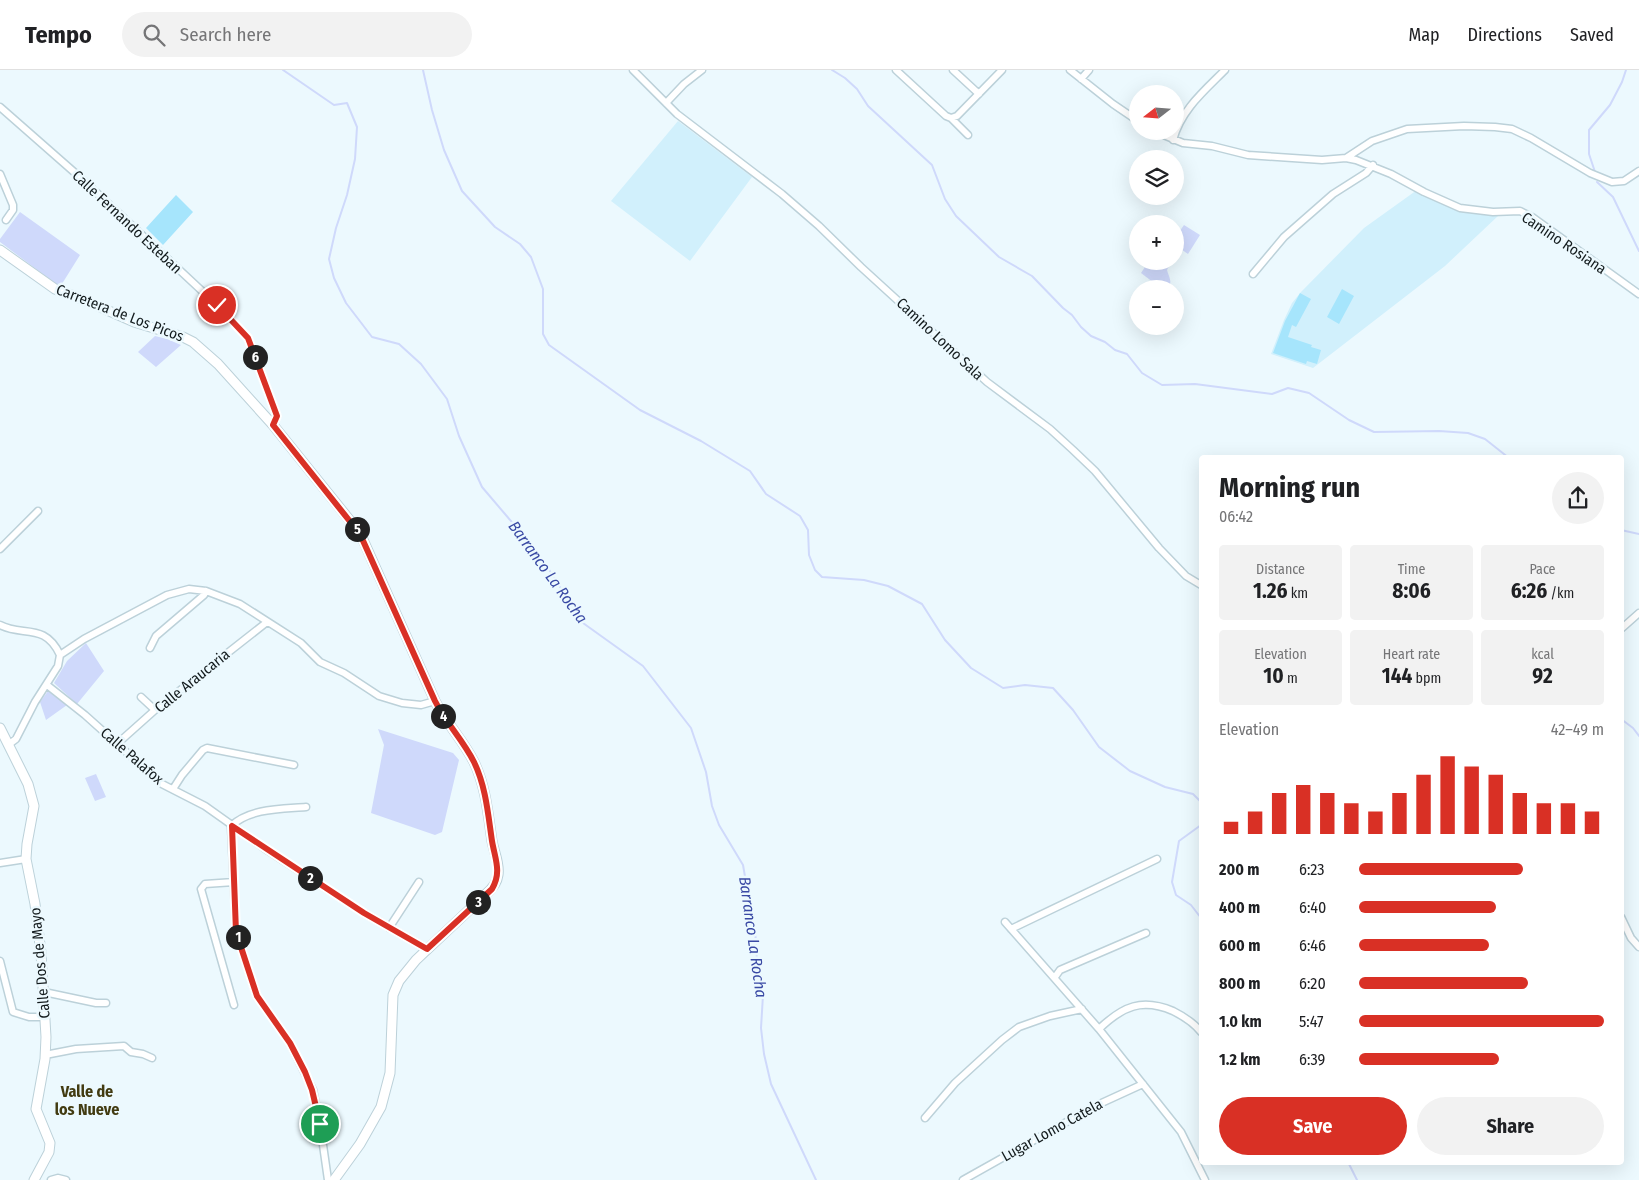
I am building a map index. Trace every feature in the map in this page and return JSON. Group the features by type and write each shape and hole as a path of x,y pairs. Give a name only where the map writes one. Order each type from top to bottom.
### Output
{"main road":[{"name":"Carretera de Los Picos","path":"0,250 55,289 134,322 183,337 193,342 218,364 273,425 360,534 439,710 466,748 480,775 485,790 492,843 498,868 496,882 492,889 416,960 399,981 393,995 390,1073 381,1107 360,1144 334,1180"},
{"name":"Calle Dos de Mayo","path":"0,728 28,784 34,806 26,859 35,904 46,1017 45,1055 36,1109 50,1143 49,1152 34,1180"}],"street":[{"name":"Camino Lomo Sala","path":"633,70 677,114 782,194 819,226 987,382 1050,429 1095,471 1159,548 1186,576 1199,584"},
{"path":"666,103 684,84 702,70"},
{"path":"896,70 968,135"},
{"path":"903,76 910,70"},
{"path":"953,70 979,94"},
{"path":"951,118 957,116 1002,70"},
{"path":"1070,70 1129,114"},
{"path":"1081,79 1089,70"},
{"path":"1184,115 1190,104 1225,70"},
{"name":"Calle Fernando Esteban","path":"0,107 82,179 217,305 248,338 277,416 273,425"},
{"path":"1173,140 1212,146 1248,156 1322,160 1346,158 1372,142 1407,129 1464,126 1487,127 1512,129 1590,173 1612,182 1624,181 1639,171"},
{"name":"Camino Rosiana","path":"1346,158 1373,165 1460,208 1493,212 1520,211 1532,217 1639,294"},
{"path":"1253,274 1284,237 1333,194 1366,173 1373,165"},
{"path":"0,174 13,205 13,210 6,220"},
{"path":"0,549 38,511"},
{"path":"60,655 84,639 167,595 188,589 206,591 240,604 301,643 320,662 344,673 379,696 402,703 421,705 435,701"},
{"path":"150,648 156,636 204,595 206,591"},
{"path":"1624,627 1639,612"},
{"name":"Calle Araucaria","path":"118,743 155,710 267,622"},
{"path":"0,625 8,629 27,630 41,635 48,639 60,655 58,666 35,702 16,739 8,745"},
{"name":"Calle Palafox","path":"47,685 86,714 162,784 211,810 267,850 389,928 427,949"},
{"path":"141,697 155,710"},
{"path":"174,789 182,775 203,750 208,748 294,765"},
{"path":"306,807 252,814 237,821 232,826 236,932 257,996 290,1043 312,1090 320,1124 328,1180"},
{"path":"0,864 26,859"},
{"path":"1012,930 1157,859"},
{"path":"234,882 205,884 201,889 234,1005"},
{"path":"389,928 419,882"},
{"path":"1005,922 1099,1029 1181,1132 1206,1180"},
{"path":"1624,923 1631,938 1639,947"},
{"path":"1054,977 1060,970 1146,933"},
{"path":"0,961 13,1012 29,1017 46,1017"},
{"path":"44,992 96,1003 106,1003"},
{"path":"1099,1029 1112,1016 1130,1007 1143,1004 1160,1006 1178,1013 1199,1029"},
{"path":"925,1118 955,1083 1019,1027 1050,1016 1082,1009"},
{"path":"45,1055 76,1049 124,1046 131,1052 152,1058"},
{"name":"Lugar Lomo Catela","path":"963,1180 1095,1106 1143,1084"},
{"path":"51,1180 58,1178 66,1180"}],"shaded area":[{"path":"678,121 752,177 690,261 611,201"},
{"path":"1417,190 1478,213 1498,216 1445,266 1313,368 1271,354 1292,303 1301,292 1364,228"},
{"path":"176,195 193,212 163,245 146,228"},
{"path":"20,212 80,255 60,287 0,242 0,239"},
{"path":"1184,225 1200,235 1188,254 1184,251"},
{"path":"1143,270 1167,270 1170,280 1150,280 1141,273"},
{"path":"1342,289 1354,296 1339,324 1327,317"},
{"path":"1300,293 1311,299 1296,327 1292,325 1288,337 1321,350 1317,364 1307,361 1306,364 1273,353 1285,321"},
{"path":"155,336 181,345 156,367 138,352"},
{"path":"86,643 104,671 77,704 54,683 67,661"},
{"path":"48,691 67,705 46,720 40,702"},
{"path":"378,729 453,753 459,760 442,832 435,835 371,813 384,745"},
{"path":"96,774 106,797 95,801 85,778"}],"waterway":[{"name":"Barranco La Rocha","path":"283,70 334,105 347,103 357,127 355,159 329,259 334,278 346,303 372,337 399,344 421,364 447,399 459,436 482,487 539,554 583,623 643,666 691,728 706,772 712,806 719,825 743,865 756,940 757,964 763,995 761,1028 764,1054 771,1084 816,1180"},
{"path":"423,70 444,150 462,191 495,227 520,244 531,257 543,289 543,334 549,345 640,410 701,441 750,471 766,494 800,516 808,530 809,555 815,570 822,577 864,580 888,586 922,604 945,640 971,668 1003,688 1025,685 1053,688 1073,710 1099,747 1130,771 1165,787 1193,794 1199,800"},
{"path":"832,70 857,89 868,106 932,165 945,199 956,216 999,257 1032,276 1091,336 1105,342 1115,350 1127,354 1142,373 1162,385 1195,384 1272,394 1288,388 1309,393 1349,420 1374,432 1439,431 1468,433 1485,439 1505,455"},
{"path":"1595,172 1589,154 1589,130 1610,105 1626,70"},
{"path":"1597,182 1613,197 1639,251"},
{"path":"1624,531 1639,534"},
{"path":"1624,721 1639,736"},
{"path":"1199,826 1179,841 1172,882 1176,895 1191,905 1199,915"},
{"path":"1350,1165 1357,1180"}],"district":[{"name":"Valle de los Nueve","path":"87,1100"}],"route":[{"path":"217,305 248,338 277,416 273,425 350,518 360,534 439,710 466,748 480,775 485,790 492,843 498,868 498,876 492,889 427,949 364,913 232,826 236,932 257,996 290,1043 305,1072 312,1090 320,1124"}]}
